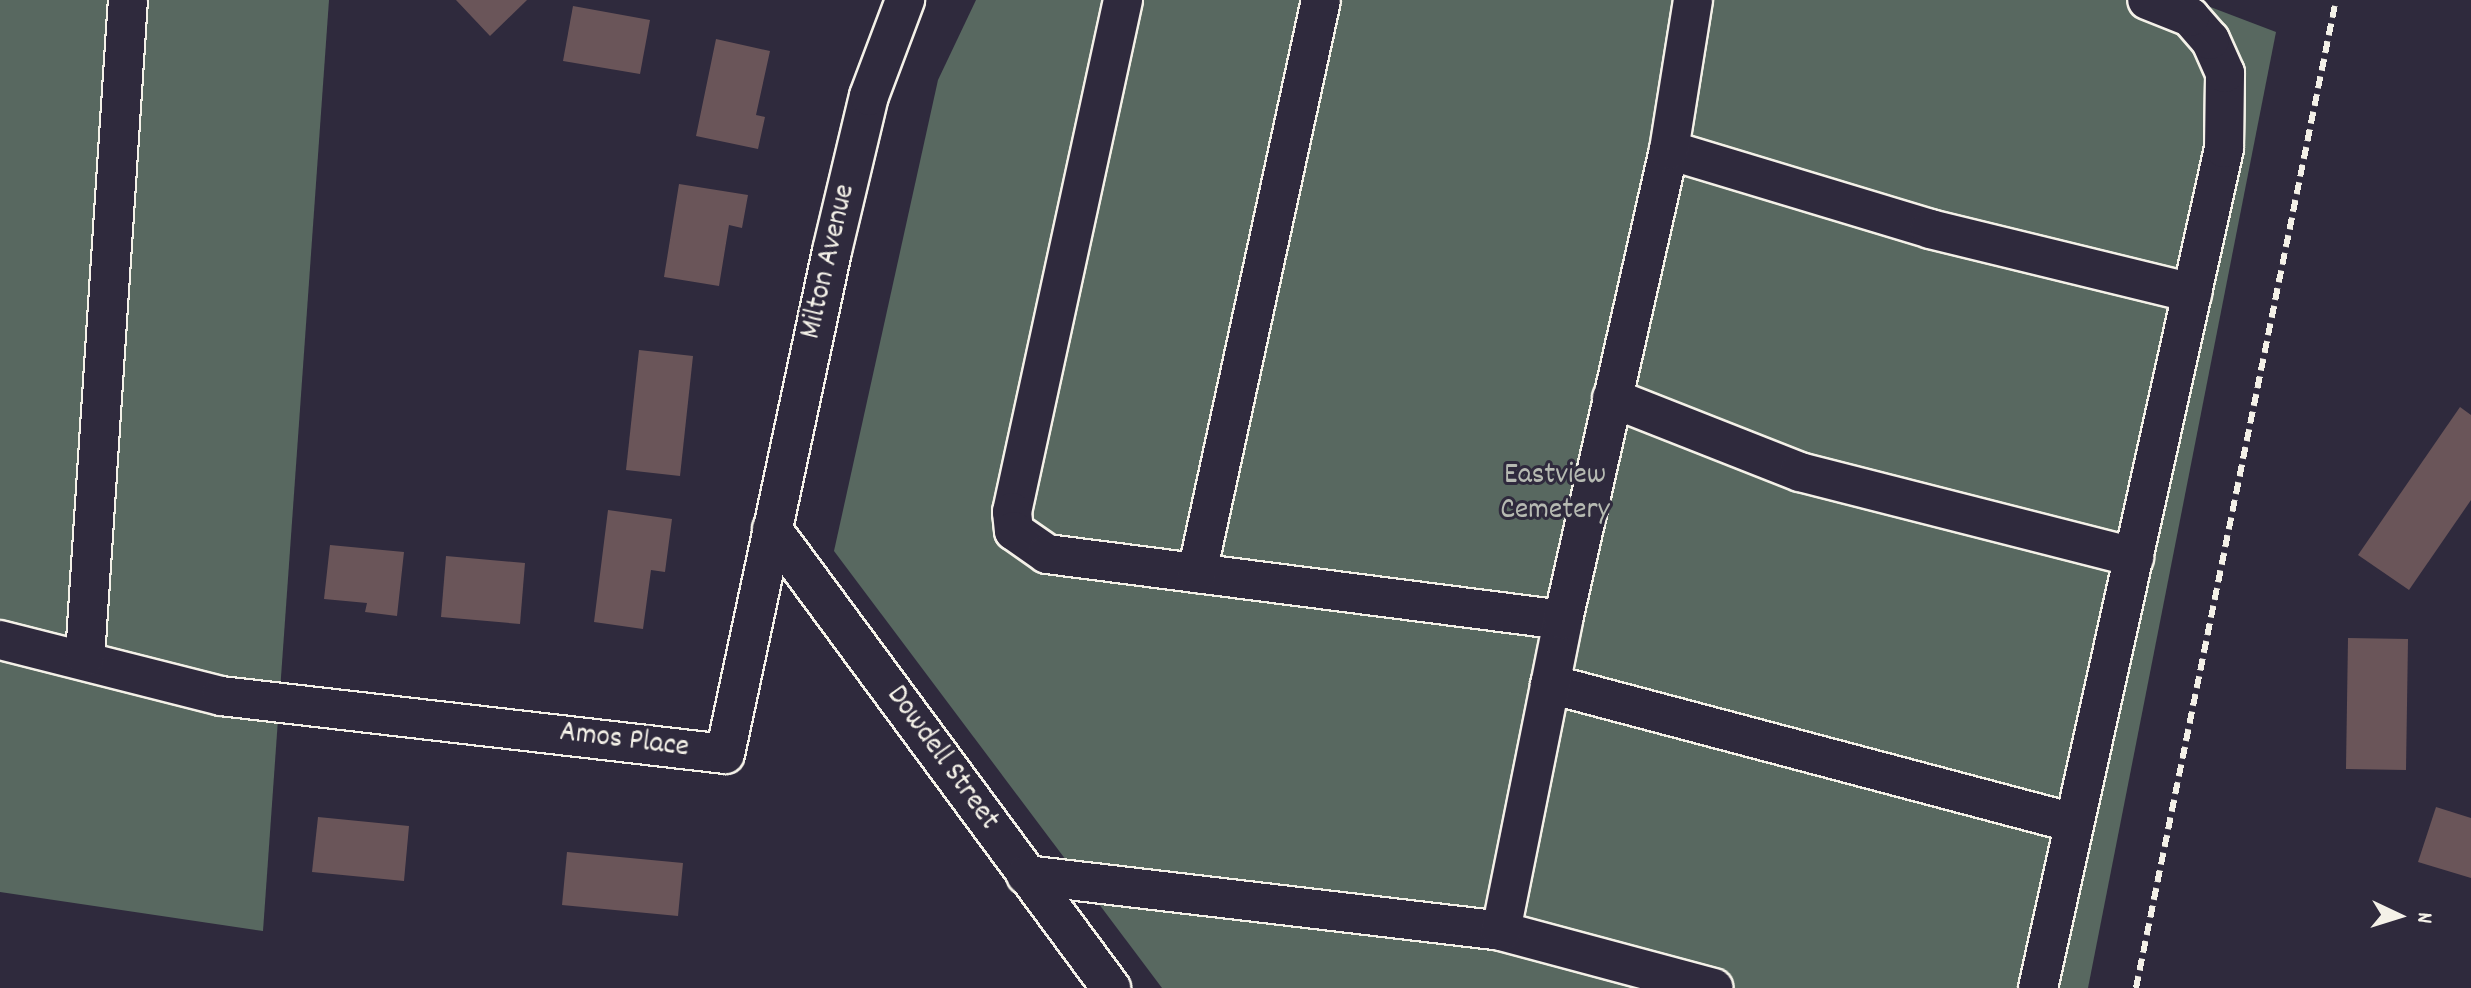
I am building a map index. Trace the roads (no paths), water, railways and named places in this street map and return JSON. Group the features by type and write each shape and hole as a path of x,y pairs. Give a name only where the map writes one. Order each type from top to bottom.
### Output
{"street":[{"path":"0,640 85,657 128,0"},
{"name":"Milton Avenue","path":"772,529 869,96 905,0"},
{"path":"1123,0 1012,512 1014,531 1047,554 1563,620"},
{"path":"1197,573 1321,0"},
{"path":"1501,931 1563,620 1669,150 1693,0"},
{"path":"2038,988 2224,148 2225,73 2210,40 2190,17 2147,0"},
{"path":"1669,150 1930,229 2192,293"},
{"path":"1612,398 1800,472 2134,557"},
{"name":"Amos Place","path":"85,657 170,686 294,704 725,754 772,529"},
{"name":"Dowdell Street","path":"772,529 1111,988"},
{"path":"1550,684 2074,823"},
{"path":"1026,875 1501,931 1713,988"}],"railway":[{"path":"2136,988 2336,0"}],"park label":[{"name":"Eastview Cemetery","path":"1555,494"}]}
